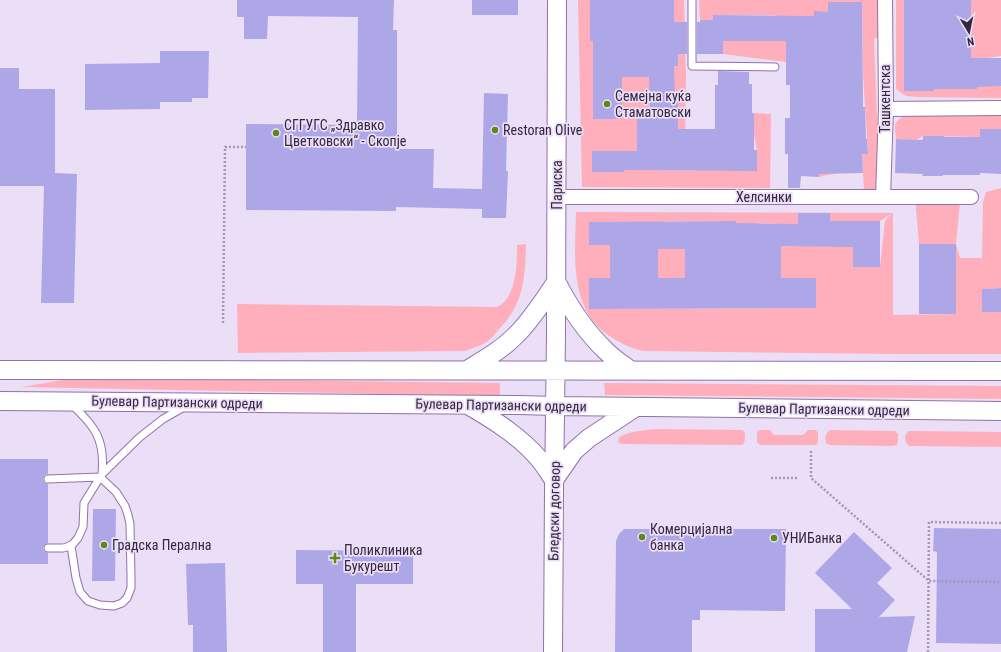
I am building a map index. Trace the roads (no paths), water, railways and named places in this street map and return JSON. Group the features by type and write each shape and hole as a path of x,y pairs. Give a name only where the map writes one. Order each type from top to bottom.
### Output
{"street":[{"name":"Париска","path":"556,370 557,0"},
{"name":"Ташкентска","path":"883,197 886,109 885,0"},
{"path":"886,109 1001,108"},
{"name":"Хелсинки","path":"556,197 971,197"},
{"path":"466,371 500,350 518,334 556,282 570,307 589,333 606,352 630,370"},
{"path":"0,370 1001,371"},
{"name":"Бледски договор","path":"553,652 556,370"},
{"name":"Булевар Партизански одреди","path":"0,401 467,405 519,404 556,406 1001,411"},
{"path":"467,405 488,417 520,440 539,459 554,480 574,451 589,438 636,406"}],"lane":[{"path":"692,0 692,66 775,66"},
{"path":"68,401 89,422 100,442 103,464 101,476"},
{"path":"48,548 63,548 71,546 78,538 83,526 84,503 101,476 140,437 164,419 193,402"},
{"path":"48,478 101,476 116,492 125,506 130,524 131,588 127,598 122,603 114,606 100,606 88,601 80,592 76,578 71,546"}],"place":[{"name":"Семејна куќа Стаматовски","path":"607,104"},
{"name":"Restoran Olive","path":"495,130"},
{"name":"СГГУГС „Здравко Цветковски“ - Скопје","path":"276,133"},
{"name":"Комерцијална банка","path":"642,537"},
{"name":"УНИБанка","path":"774,538"},
{"name":"Градска Перална","path":"104,545"},
{"name":"Поликлиника Букурешт","path":"335,558"}]}
